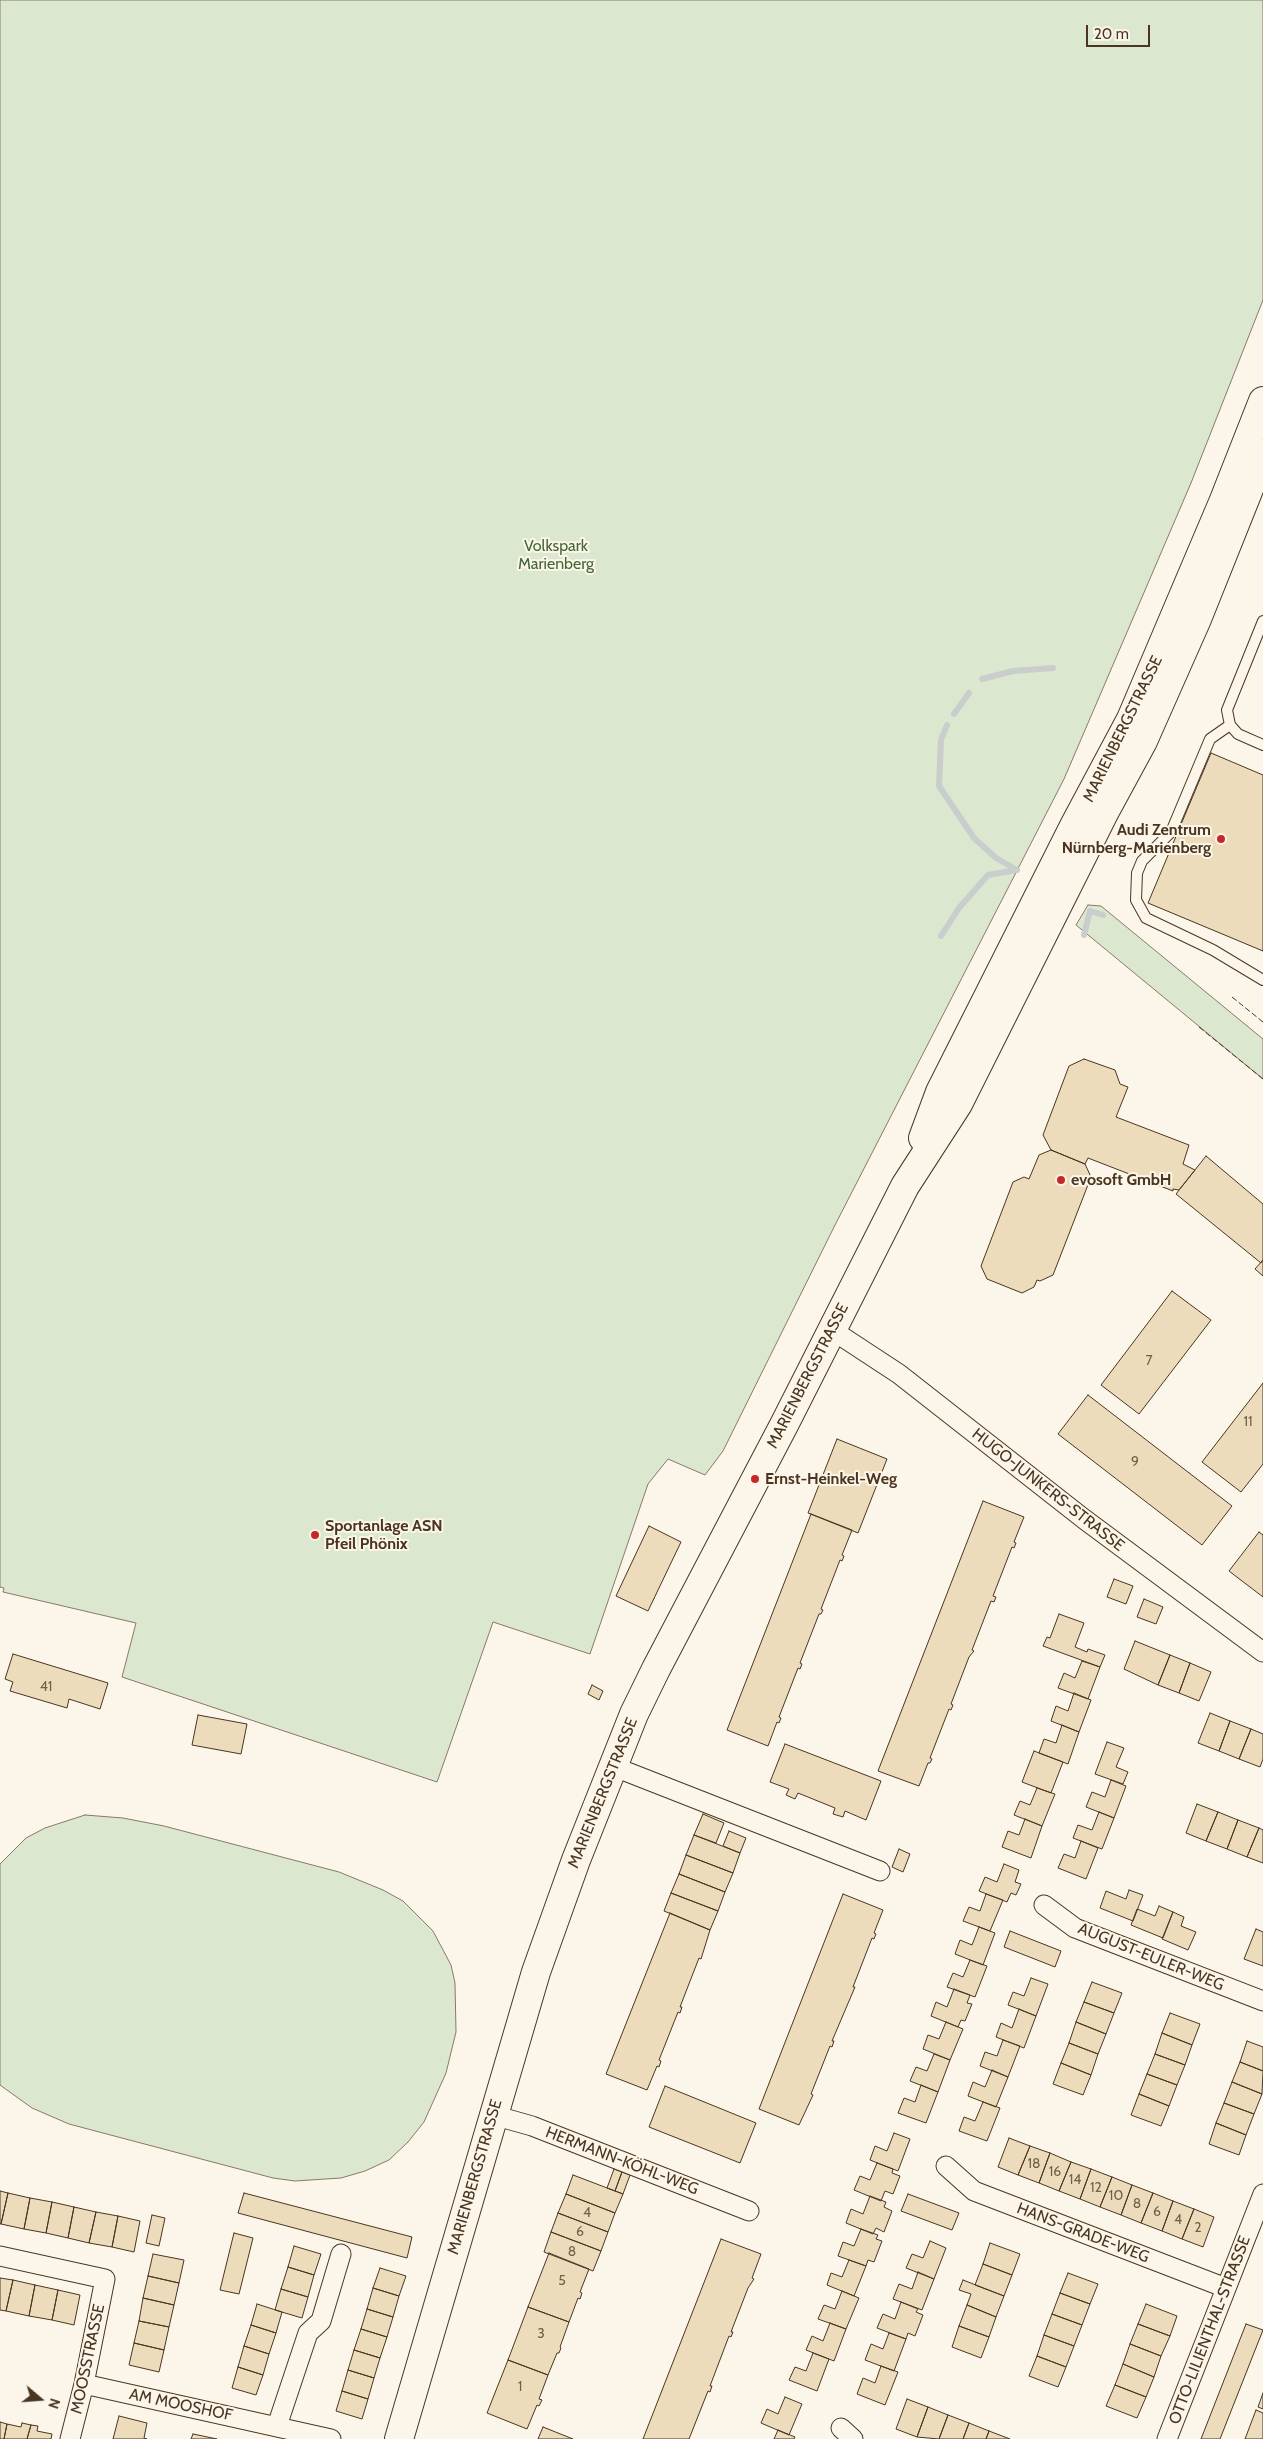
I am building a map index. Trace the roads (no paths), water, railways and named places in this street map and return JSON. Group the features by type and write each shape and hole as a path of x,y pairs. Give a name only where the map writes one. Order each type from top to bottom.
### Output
{"main road":[{"name":"MARIENBERGSTRASSE","path":"905,1186 940,1092 1071,832 1131,719 1187,590 1263,401"},
{"name":"MARIENBERGSTRASSE","path":"399,2439 493,2115 546,1945 612,1766 656,1669 905,1186 958,1104 1097,828 1143,742 1197,620 1263,454"},
{"path":"1187,590 1190,608 1197,620"}],"street":[{"name":"HUGO-JUNKERS-STRASSE","path":"832,1330 899,1374 1084,1520 1263,1652"},
{"path":"612,1766 880,1871"},
{"name":"AUGUST-EULER-WEG","path":"1044,1905 1074,1928 1263,2001"},
{"name":"HERMANN-KÖHL-WEG","path":"493,2115 532,2126 750,2211"},
{"name":"HANS-GRADE-WEG","path":"946,2166 974,2191 1226,2288"},
{"name":"OTTO-LILIENTHAL-STRASSE","path":"1168,2439 1263,2194"},
{"path":"277,2426 308,2333 321,2321 341,2254"},
{"name":"MOOSSTRASSE","path":"0,2256 105,2279 84,2384 70,2439"},
{"name":"AM MOOSHOF","path":"84,2384 331,2439"}],"lane":[{"path":"1263,621 1227,710 1230,725 1238,734 1263,745"},
{"path":"1230,725 1210,739 1171,832 1142,861 1137,873 1136,900 1146,918 1212,950 1263,980"}],"waterway":[{"path":"982,679 1013,671 1053,668"},
{"path":"954,714 969,693"},
{"path":"947,725 941,740 939,786 974,838 996,858 1017,870"},
{"path":"941,936 959,908 988,875 1017,870"},
{"path":"1084,935 1090,911 1103,915"}],"place":[{"name":"Audi Zentrum Nürnberg-Marienberg","path":"1221,839"},
{"name":"evosoft GmbH","path":"1061,1180"},
{"name":"Ernst-Heinkel-Weg","path":"755,1479"},
{"name":"Sportanlage ASN Pfeil Phönix","path":"315,1535"}],"park label":[{"name":"Volkspark Marienberg","path":"556,555"}]}
